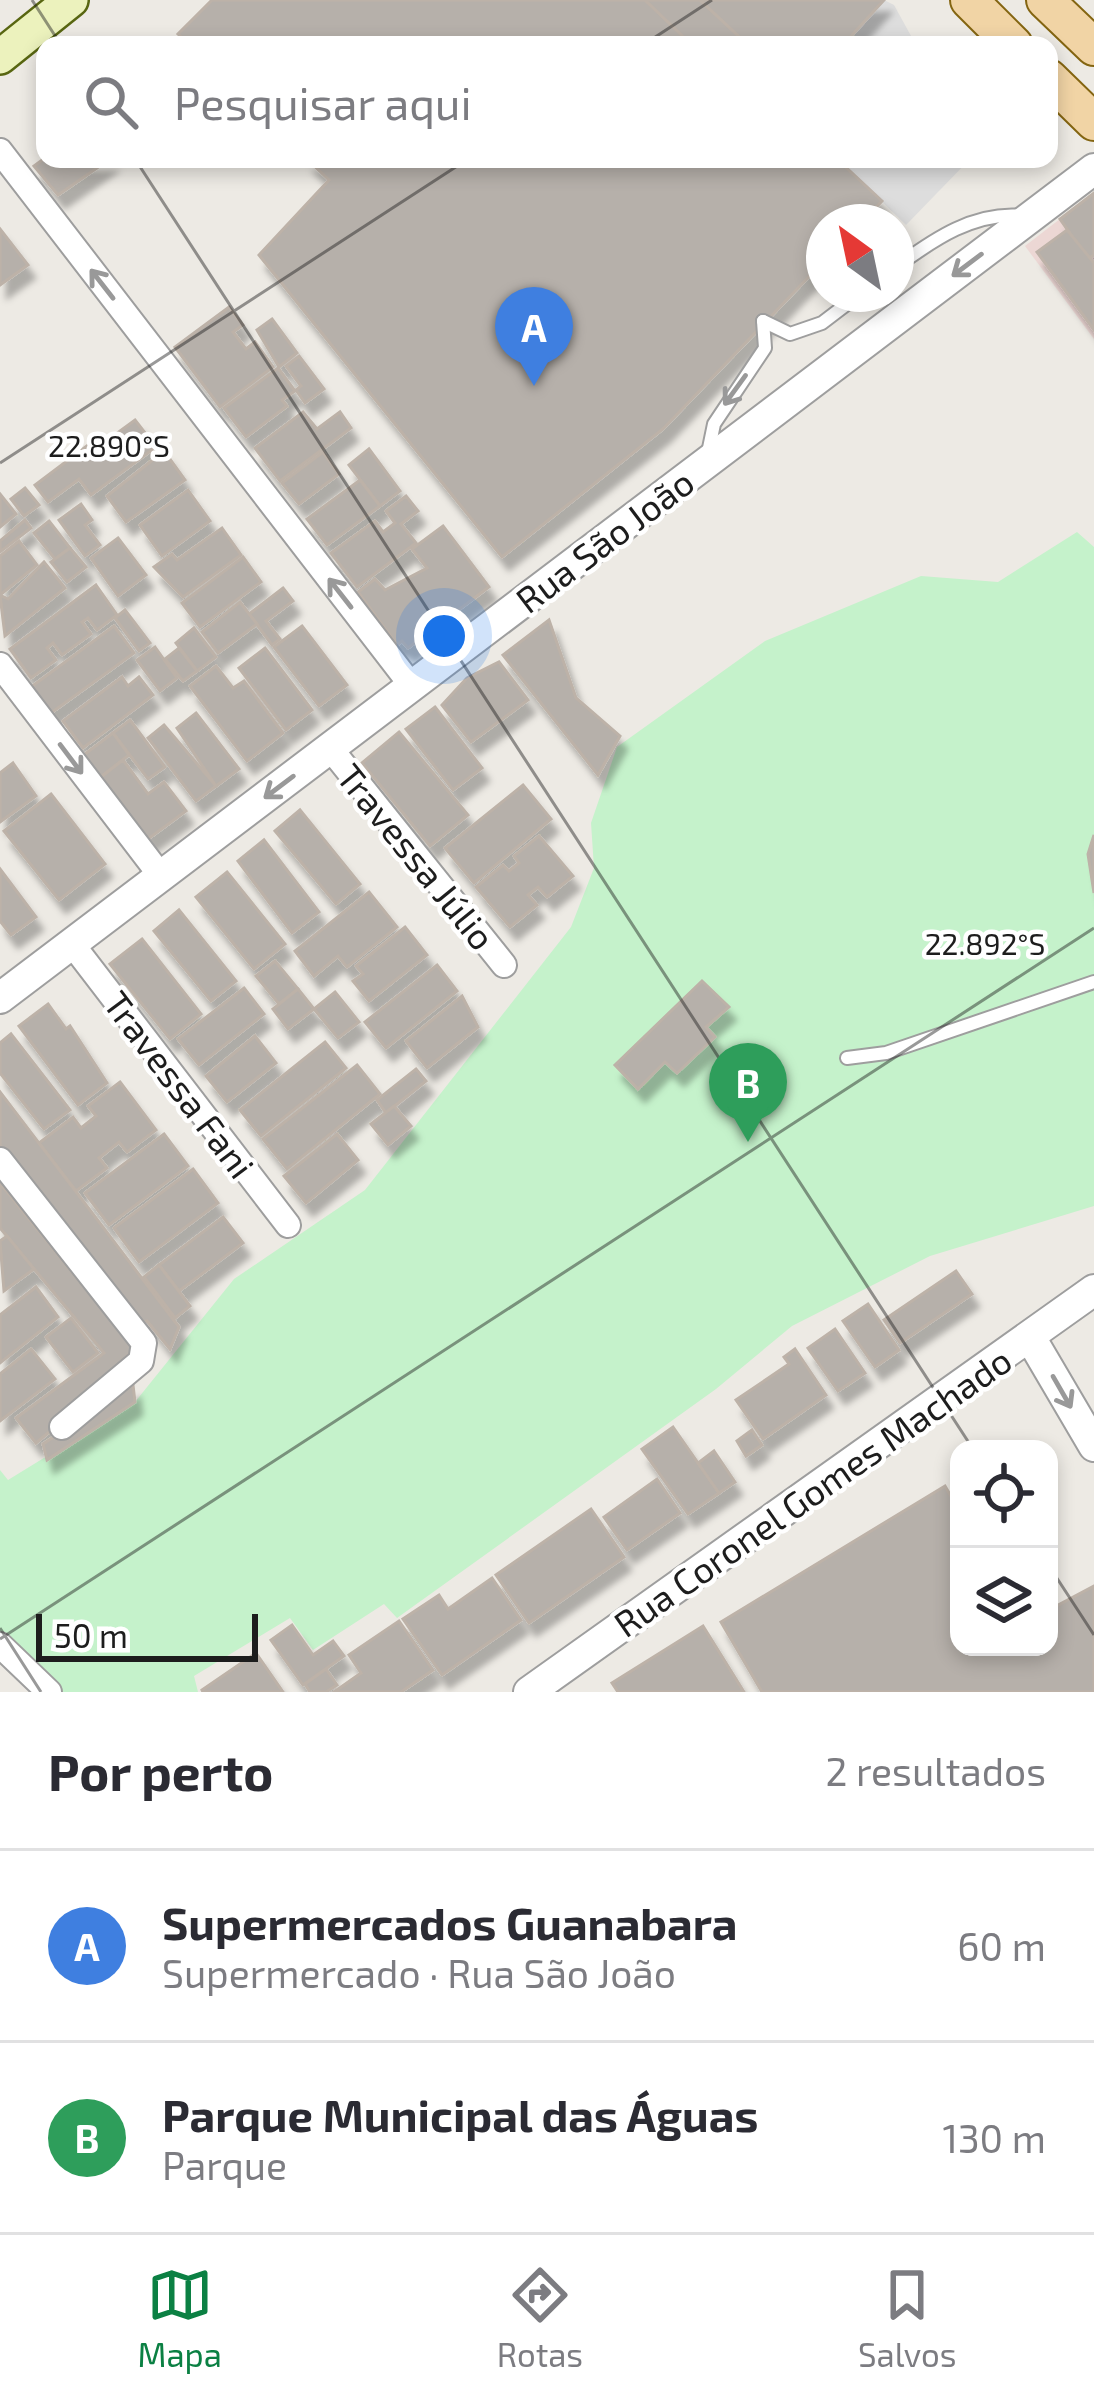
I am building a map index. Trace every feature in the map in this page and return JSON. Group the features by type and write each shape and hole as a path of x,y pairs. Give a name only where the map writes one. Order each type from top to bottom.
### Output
{"main road":[{"path":"0,57 71,0"},
{"path":"969,0 1006,36"},
{"path":"1045,0 1094,47"},
{"path":"1058,86 1094,122"}],"street":[{"path":"0,151 412,686"},
{"name":"Rua São João","path":"0,998 1094,169"},
{"path":"0,665 160,876"},
{"name":"Travessa Júlio","path":"331,748 504,964"},
{"name":"Travessa Fani","path":"72,944 288,1225"},
{"path":"0,1160 144,1342 141,1360 62,1427"},
{"name":"Rua Coronel Gomes Machado","path":"529,1692 1094,1290"},
{"path":"1030,1337 1094,1446"},
{"path":"0,1645 49,1692"}],"lane":[{"path":"914,253 996,213 1030,217"},
{"path":"707,462 714,424 765,348 763,321 790,334 822,323 836,312"},
{"path":"847,1058 886,1053 1094,982"}],"shaded area":[{"path":"884,0 894,5 911,36 851,36"},
{"path":"847,168 961,168 914,217 914,204 884,204"},
{"path":"1060,219 1088,258 1094,255 1094,339 1025,246"}],"green space":[{"path":"1077,532 1094,547 1094,1206 930,1256 792,1326 716,1389 397,1618 384,1604 313,1650 290,1618 194,1676 198,1692 49,1692 0,1642 0,1470 8,1480 135,1402 234,1279 365,1190 571,927 594,868 591,823 617,747 765,641 921,576 998,582"}],"building":[{"path":"212,0 645,0 683,36 180,36"},
{"path":"645,0 700,0 738,36 683,36"},
{"path":"700,0 884,0 851,36 738,36"},
{"path":"36,168 97,168 58,195"},
{"path":"316,168 847,168 882,201 806,204 806,280 663,429 502,557 259,255 329,180"},
{"path":"1094,193 1094,255 1088,259 1060,219"},
{"path":"0,229 28,265 0,285"},
{"path":"1067,230 1094,263 1094,330 1037,252"},
{"path":"229,307 243,325 233,332 246,349 255,342 273,367 220,407 175,347"},
{"path":"272,319 297,353 279,367 257,330"},
{"path":"299,356 324,389 305,403 296,390 301,386 286,366"},
{"path":"278,368 295,391 282,400 287,406 246,437 224,408"},
{"path":"303,412 317,429 340,412 351,428 280,481 255,448"},
{"path":"135,420 156,447 91,495 79,479 48,502 35,485 96,439 101,445"},
{"path":"369,449 400,491 380,506 349,465"},
{"path":"164,451 185,480 126,522 107,496"},
{"path":"323,452 339,474 299,504 282,483"},
{"path":"360,480 380,506 327,545 307,519"},
{"path":"25,488 39,505 24,516 11,499"},
{"path":"188,490 210,521 162,556 140,525"},
{"path":"0,494 16,514 0,527"},
{"path":"406,496 418,511 401,524 416,543 357,587 331,553 375,521 383,532 395,523 386,511"},
{"path":"81,504 92,520 85,525 100,545 85,556 59,520"},
{"path":"25,520 31,528 0,552 0,541"},
{"path":"49,521 70,548 55,559 34,533"},
{"path":"443,526 489,587 408,648 402,641 397,645 358,592 375,579 385,590 427,568 412,549"},
{"path":"222,528 241,555 183,597 154,567 172,554 177,560"},
{"path":"118,538 146,575 118,596 91,558"},
{"path":"19,541 37,565 0,595 0,556"},
{"path":"70,548 86,567 67,582 51,562"},
{"path":"243,557 261,582 200,627 182,603"},
{"path":"44,562 65,588 5,636 0,595 8,599"},
{"path":"96,585 117,615 97,630 88,618 82,622 91,634 62,655 53,643 47,648 56,660 31,678 10,649"},
{"path":"283,588 293,601 266,621 280,639 272,645 249,614"},
{"path":"240,602 257,624 218,653 202,632"},
{"path":"125,610 150,643 139,651 115,618"},
{"path":"549,620 576,698 620,736 598,775 503,655"},
{"path":"114,626 134,653 51,713 31,687"},
{"path":"302,626 347,685 319,706 274,647"},
{"path":"194,628 216,657 197,671 176,643"},
{"path":"155,647 177,678 160,691 137,660"},
{"path":"179,648 197,671 183,681 165,659"},
{"path":"265,648 312,710 286,730 239,668"},
{"path":"499,662 528,700 471,742 442,705 467,678"},
{"path":"216,666 233,688 244,681 283,733 247,761 190,686"},
{"path":"122,677 128,686 139,677 153,695 83,748 63,721"},
{"path":"435,707 482,768 453,790 406,729"},
{"path":"196,713 239,769 216,786 177,728"},
{"path":"130,720 165,767 148,779 113,733"},
{"path":"164,725 216,786 196,801 148,738"},
{"path":"399,732 468,815 430,846 362,763"},
{"path":"113,733 129,755 98,779 81,757"},
{"path":"123,760 148,794 164,782 186,811 148,839 101,777"},
{"path":"13,763 36,796 0,822 0,773"},
{"path":"523,785 551,819 474,883 445,848"},
{"path":"51,794 105,864 59,900 4,831"},
{"path":"300,810 360,884 336,904 275,831"},
{"path":"1094,835 1094,893 1088,854"},
{"path":"539,836 573,876 547,897 538,887 528,895 537,905 510,927 476,887 503,865 509,871 519,863 514,856"},
{"path":"264,840 319,912 292,933 238,861"},
{"path":"0,869 36,917 11,935 0,921"},
{"path":"227,872 285,944 254,969 196,897"},
{"path":"369,892 397,927 347,967 338,956 314,976 295,951"},
{"path":"179,910 236,981 211,1001 154,931"},
{"path":"405,927 427,955 369,1001 353,981 363,974 356,966"},
{"path":"142,939 201,1014 170,1039 110,964"},
{"path":"275,961 298,989 279,1004 256,976"},
{"path":"437,965 457,991 386,1048 365,1022"},
{"path":"702,981 729,1007 706,1027 715,1037 677,1073 665,1062 638,1089 615,1065"},
{"path":"244,988 264,1014 199,1065 178,1039"},
{"path":"298,989 314,1009 288,1029 273,1009"},
{"path":"335,992 359,1022 338,1038 314,1009"},
{"path":"462,996 478,1027 427,1068 406,1041"},
{"path":"48,1004 66,1029 70,1026 107,1083 78,1105 19,1026"},
{"path":"11,1034 70,1110 44,1129 0,1073 0,1043"},
{"path":"255,1036 276,1063 227,1102 206,1076"},
{"path":"325,1042 346,1068 261,1136 240,1110"},
{"path":"357,1065 380,1094 287,1169 263,1139"},
{"path":"416,1069 426,1081 386,1113 377,1100"},
{"path":"120,1082 156,1130 127,1152 119,1142 99,1158 107,1168 76,1191 39,1143 73,1117 81,1128 96,1116 88,1106"},
{"path":"0,1092 179,1327 170,1349 147,1321 143,1323 0,1145"},
{"path":"394,1106 411,1126 388,1145 371,1124"},
{"path":"164,1134 188,1166 109,1225 85,1193"},
{"path":"337,1134 358,1160 306,1203 284,1176"},
{"path":"193,1169 218,1203 139,1262 114,1228"},
{"path":"0,1183 134,1349 117,1366 122,1371 36,1443 16,1418 104,1353 0,1228"},
{"path":"223,1217 243,1243 179,1291 159,1265"},
{"path":"7,1236 34,1269 4,1291 0,1241"},
{"path":"159,1265 190,1306 175,1318 144,1277"},
{"path":"956,1271 972,1294 900,1343 884,1320"},
{"path":"36,1287 58,1317 0,1363 0,1315"},
{"path":"868,1304 899,1350 875,1367 843,1321"},
{"path":"71,1318 98,1353 73,1372 46,1337"},
{"path":"835,1329 865,1373 838,1391 808,1348"},
{"path":"31,1349 55,1379 0,1421 0,1374"},
{"path":"795,1349 826,1395 763,1439 736,1400 789,1364 784,1357"},
{"path":"133,1385 135,1402 47,1460 43,1444"},
{"path":"673,1427 719,1493 688,1514 642,1449"},
{"path":"752,1430 762,1445 746,1456 737,1441"},
{"path":"714,1451 735,1482 719,1493 698,1463"},
{"path":"657,1479 680,1513 627,1550 604,1517"},
{"path":"945,1486 950,1495 950,1656 1058,1656 1058,1605 1094,1586 1094,1692 762,1692 721,1622"},
{"path":"591,1509 624,1557 529,1623 496,1575"},
{"path":"492,1578 521,1620 442,1675 403,1619 439,1595 448,1609"},
{"path":"399,1621 433,1670 401,1692 334,1692 361,1673 349,1655"},
{"path":"292,1625 313,1655 333,1641 344,1656 303,1685 271,1640"},
{"path":"703,1626 744,1692 618,1692 612,1683"},
{"path":"256,1653 283,1692 203,1692 202,1690"},
{"path":"326,1669 337,1685 326,1692 310,1692 305,1684"}],"place":[{"name":"Supermercados Guanabara","path":"534,386"},
{"name":"Parque Municipal das Águas","path":"748,1142"}]}
